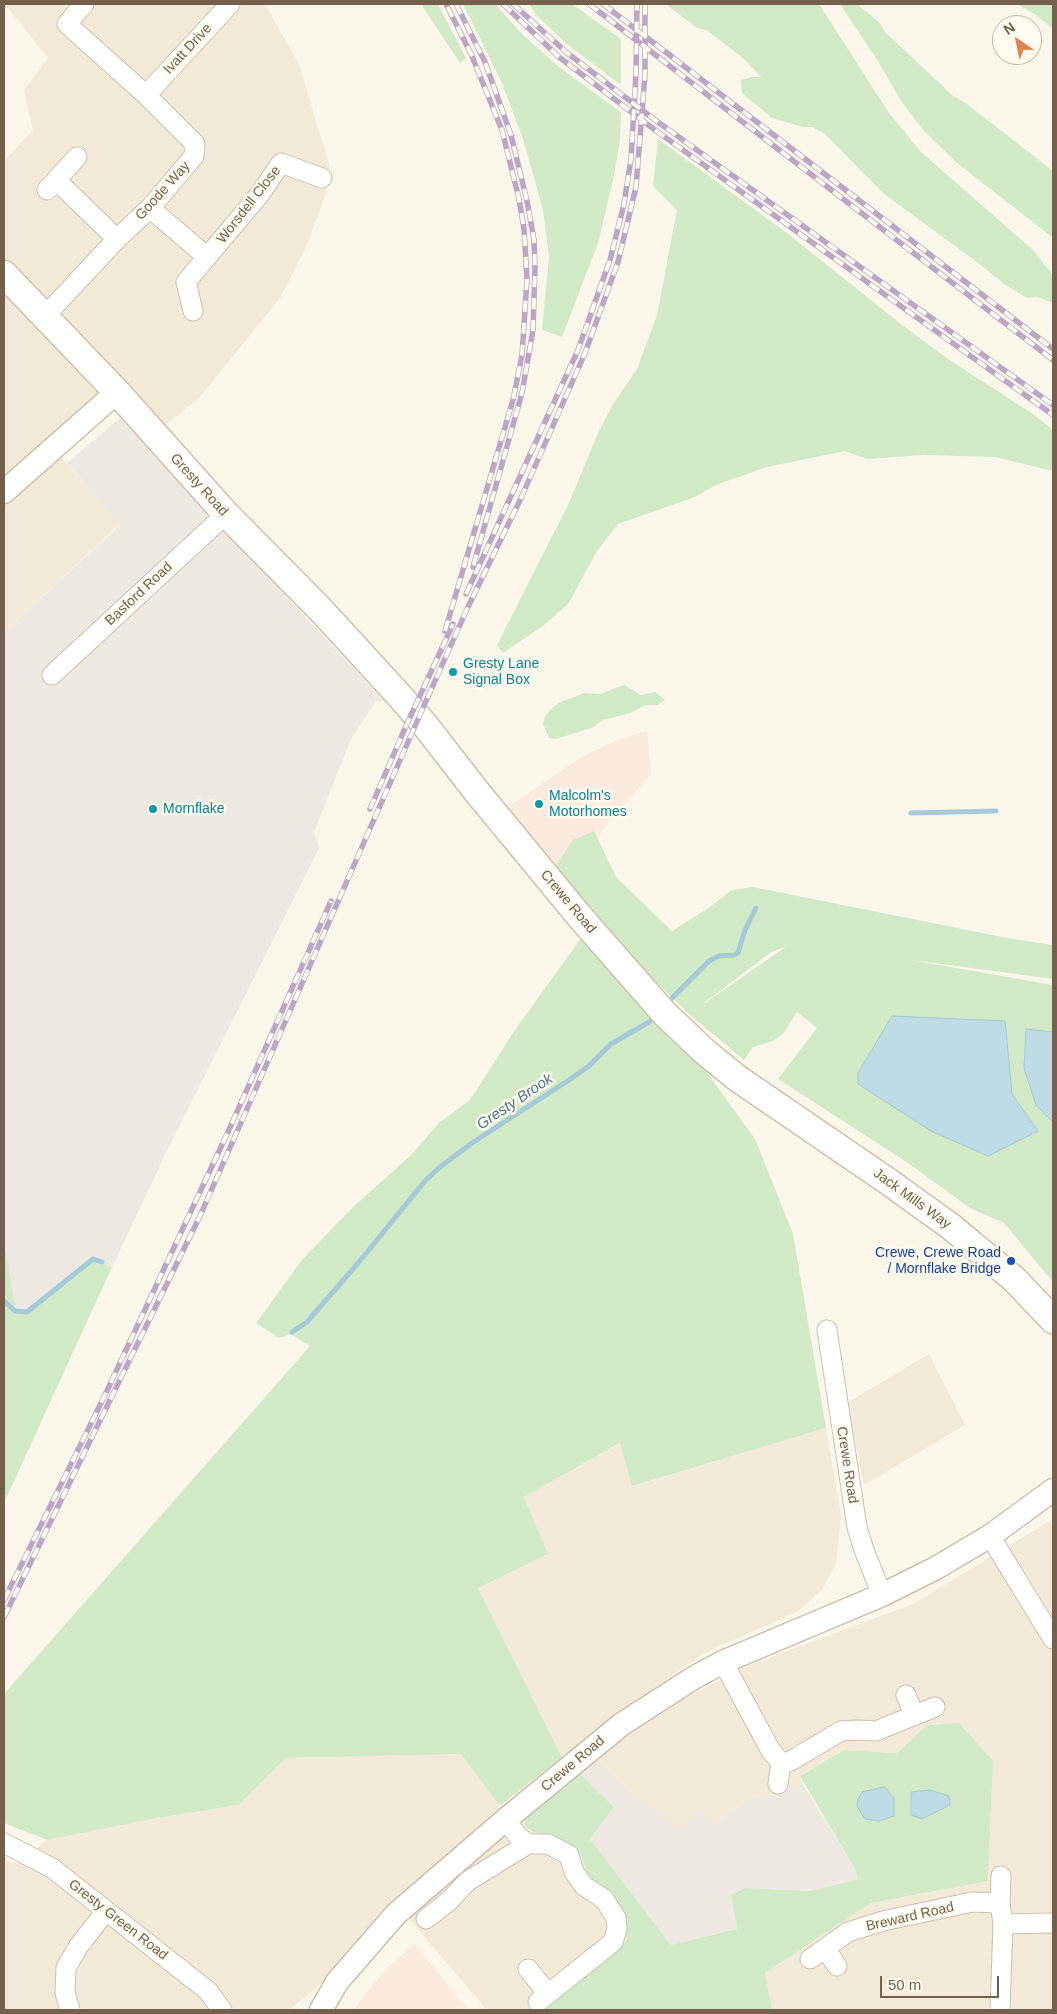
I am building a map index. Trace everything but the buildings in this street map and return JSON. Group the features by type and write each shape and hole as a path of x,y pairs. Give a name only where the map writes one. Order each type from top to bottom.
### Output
{"main road":[{"name":"Gresty Road","path":"4,274 117,392 226,514 320,609 397,693"},
{"name":"Crewe Road","path":"397,693 580,916 661,1010 704,1051 757,1093"},
{"name":"Jack Mills Way","path":"757,1093 889,1182 950,1226 1014,1279 1053,1320"}],"street":[{"name":"Goode Way","path":"45,316 117,239 150,208 194,156 195,144 146,95 67,24 84,4"},
{"name":"Ivatt Drive","path":"146,95 230,4"},
{"path":"76,157 52,185 117,239"},
{"name":"Worsdell Close","path":"193,311 186,282 260,194 281,163 322,178"},
{"name":"Worsdell Close","path":"150,208 207,257"},
{"path":"4,492 117,392"},
{"name":"Basford Road","path":"52,675 226,514"},
{"name":"Crewe Road","path":"827,1330 857,1527 882,1595"},
{"name":"Crewe Road","path":"321,2010 337,1982 396,1914 505,1820 622,1724 723,1662 882,1595 936,1568 990,1536 1053,1490"},
{"path":"990,1536 1053,1639"},
{"path":"723,1662 771,1751 781,1762"},
{"path":"906,1695 914,1715"},
{"path":"781,1762 794,1759 841,1731 876,1731 936,1707"},
{"path":"778,1784 781,1762"},
{"path":"505,1820 518,1836 528,1844"},
{"name":"Gresty Green Road","path":"4,1844 52,1868 208,1991 222,2010"},
{"path":"426,1919 449,1901 468,1881 528,1844 548,1844 569,1854 574,1872 584,1886 604,1899 616,1918 617,1929 613,1942 543,1998 528,1969"},
{"path":"1000,2010 1003,1924 1000,1903 1001,1876"},
{"name":"Breward Road","path":"837,1966 817,1954 848,1932 883,1921 972,1902 1000,1903"},
{"path":"70,2010 65,1993 66,1968 78,1947 106,1911"},
{"path":"1003,1924 1053,1923"}],"shaded area":[{"path":"5,4 265,4 299,64 329,164 325,197 305,249 280,298 199,398 163,427 122,375 47,441 120,524 4,632 4,161 33,130 24,90 48,58"},
{"path":"120,418 384,701 377,701 373,705 351,739 314,832 319,848 165,1155 112,1267 93,1259 27,1312 15,1311 4,1244 4,632 120,525 67,463"},
{"path":"647,731 651,774 562,878 507,808 580,758 620,739"},
{"path":"929,1354 965,1425 864,1485 847,1403"},
{"path":"826,1428 841,1515 836,1563 822,1590 797,1612 706,1652 562,1757 478,1588 548,1554 524,1497 621,1443 633,1486"},
{"path":"1053,1519 1053,2010 772,2010 765,1973 871,1903 988,1881 993,1761 959,1723 927,1725 897,1753 844,1750 800,1776 803,1784 763,1796 751,1797 716,1823 682,1830 627,1789 597,1759 658,1712 750,1665 913,1604"},
{"path":"461,1754 500,1806 525,1816 525,1826 533,1832 560,1838 581,1855 588,1876 609,1895 625,1919 627,1939 606,1960 538,2010 487,2010 405,1914 289,2010 4,2010 4,1860 16,1864 47,1840 157,1818 239,1805 286,1758"},
{"path":"597,1759 627,1789 682,1829 698,1811 716,1823 751,1797 763,1796 803,1784 854,1867 858,1879 811,1891 743,1888 731,1895 737,1929 671,1945 590,1839 614,1807 580,1774"},
{"path":"415,1944 468,2010 354,2010 385,1970"}],"green space":[{"path":"421,4 438,4 466,58 460,63"},
{"path":"463,4 495,4 522,34 559,67 621,112 620,140 614,176 598,243 562,337 542,330 549,257 543,210 523,139 502,83"},
{"path":"529,4 572,4 621,39 621,85 568,45 537,16"},
{"path":"668,4 819,4 889,113 921,152 1033,250 1053,275 1053,303 1037,297 1027,298 1004,284 884,194 825,134 812,127 803,127 772,118 742,93 741,80 761,77 744,59 708,31 696,27 668,6"},
{"path":"840,4 857,4 879,22 885,32 952,95 967,104 1053,171 1053,238 957,163 923,130 901,101 878,61"},
{"path":"1017,4 1053,4 1053,29 1042,20 1042,15 1036,15"},
{"path":"658,139 787,233 902,325 951,361 1033,414 1053,430 1053,471 995,457 923,455 867,459 845,451 767,467 716,485 695,497 618,524 597,551 568,604 544,625 503,653 497,645 569,503 598,433 613,404 637,369 657,315 677,210 653,186"},
{"path":"624,685 641,695 655,692 665,700 657,705 646,705 630,713 604,720 591,728 556,739 549,738 543,724 545,717 560,702 585,693 600,694"},
{"path":"594,831 616,877 672,931 707,909 732,890 753,887 1007,938 1053,945 1053,979 911,960 1053,985 1053,1282 1004,1223 970,1208 908,1163 778,1079 817,1028 797,1012 783,1034 773,1041 753,1047 744,1060 689,1014 654,980 560,873 556,865 573,840","holes":["787,946 705,1003 770,953"]},
{"path":"582,937 702,1066 755,1139 793,1234 826,1428 632,1486 620,1443 524,1497 548,1554 478,1588 562,1757 500,1806 461,1754 286,1758 239,1805 157,1818 47,1840 4,1823 4,1694 310,1346 291,1334 279,1338 256,1323 302,1260 351,1209 411,1155 439,1123 470,1100 517,1027"},
{"path":"4,1244 16,1311 27,1312 93,1259 112,1267 4,1503"},
{"path":"959,1723 993,1761 988,1881 871,1903 765,1973 772,2010 538,2010 606,1960 627,1939 624,1919 609,1895 588,1876 581,1855 560,1838 533,1832 525,1826 525,1816 580,1774 614,1807 590,1839 671,1945 737,1929 731,1895 744,1888 811,1891 858,1879 854,1867 800,1776 844,1750 897,1753 927,1725"}],"water":[{"path":"892,1016 1005,1021 1012,1094 1038,1131 988,1156 931,1131 858,1084 858,1073"},
{"path":"1026,1029 1053,1032 1053,1122 1036,1105 1024,1068"},
{"path":"884,1787 894,1798 894,1816 879,1821 865,1819 857,1806 862,1792"},
{"path":"930,1790 949,1796 950,1805 922,1819 911,1815 911,1792"}],"waterway":[{"name":"Gresty Brook","path":"911,813 996,811"},
{"name":"Gresty Brook","path":"667,1003 709,961 719,956 738,953 745,930 756,908"},
{"name":"Gresty Brook","path":"292,1332 307,1322 425,1181 440,1167 472,1143 589,1066 611,1044 649,1022 656,1015"},
{"name":"Gresty Brook","path":"4,1301 15,1311 27,1312 93,1259 102,1262"}],"railway":[{"path":"445,631 513,400 522,355 527,279 524,229 519,199 502,130 471,54 446,4"},
{"path":"456,4 485,62 511,135 527,201 534,240 535,267 533,330 522,393 473,567"},
{"path":"503,4 559,57 655,130 1053,415"},
{"path":"513,4 566,52 655,120 1053,405"},
{"path":"589,4 1053,360"},
{"path":"603,4 1053,349"},
{"path":"466,594 578,350 610,260 624,204 631,159 636,74 637,4"},
{"path":"4,1617 200,1216 467,609 521,498 585,353 618,262 636,187 645,75 645,4"},
{"path":"370,809 453,624"},
{"path":"4,1600 105,1395 228,1132 331,901"}],"place":[{"name":"Gresty Lane Signal Box","path":"453,672"},
{"name":"Malcolm's Motorhomes","path":"539,804"},
{"name":"Mornflake","path":"153,809"},
{"name":"Crewe, Crewe Road / Mornflake Bridge","path":"1011,1261"}]}
